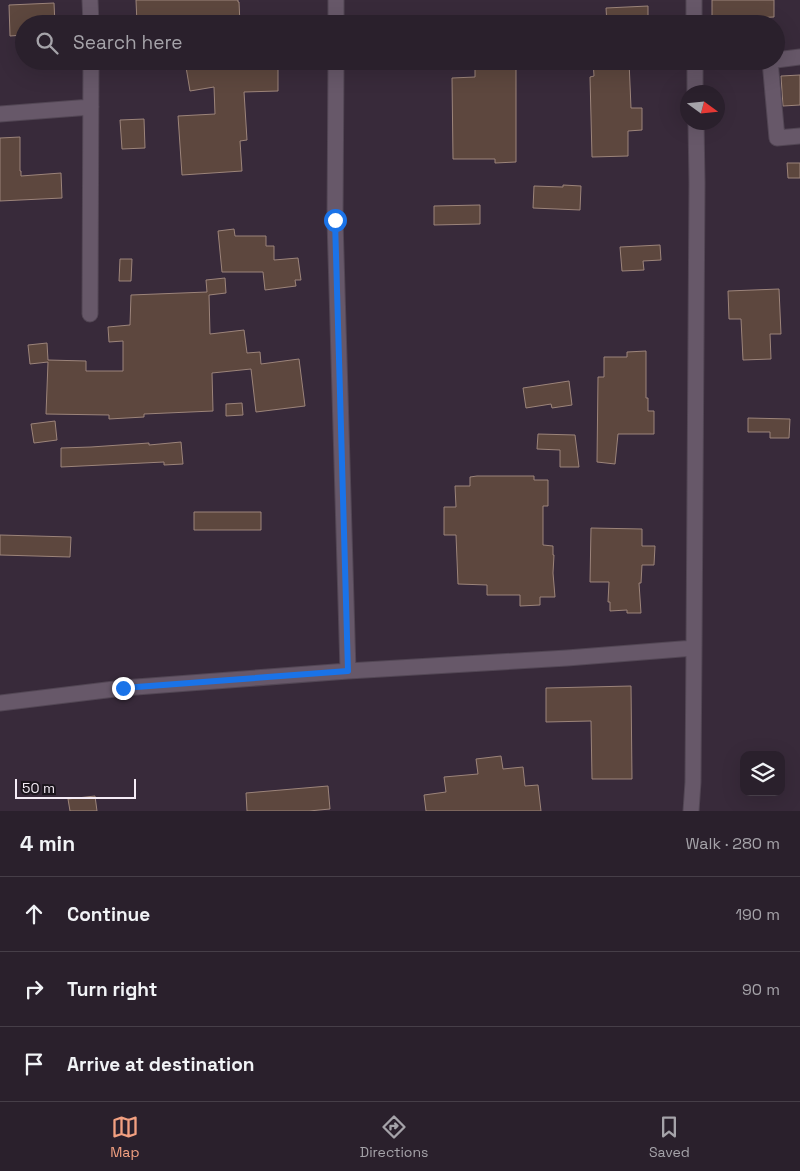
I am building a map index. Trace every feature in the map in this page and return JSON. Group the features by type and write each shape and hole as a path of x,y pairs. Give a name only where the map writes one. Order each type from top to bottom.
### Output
{"street":[{"path":"90,0 91,15"},
{"path":"336,0 336,15"},
{"path":"694,0 694,15"},
{"path":"785,59 800,57"},
{"path":"90,314 91,70"},
{"path":"336,70 335,220 348,671"},
{"path":"695,70 695,85"},
{"path":"771,70 777,138 800,136"},
{"path":"0,114 91,106"},
{"path":"691,811 693,782 696,130"},
{"path":"0,703 123,688 694,648"}],"building":[{"path":"136,0 238,0 239,2 240,15 137,15"},
{"path":"712,0 774,0 774,15 712,15"},
{"path":"54,3 55,15 15,15 15,36 10,36 9,5"},
{"path":"648,6 648,15 606,15 606,8"},
{"path":"186,70 278,70 278,91 244,92 247,140 240,141 242,171 182,175 178,116 215,114 214,87 190,91"},
{"path":"475,70 516,70 516,162 495,163 495,159 453,159 452,78 475,77"},
{"path":"594,70 629,70 631,108 642,108 642,130 628,131 628,156 592,157 590,77 594,76"},
{"path":"800,75 800,105 783,106 781,76"},
{"path":"144,119 145,148 122,149 120,120"},
{"path":"20,137 21,176 61,173 62,198 0,201 0,138"},
{"path":"787,163 800,163 800,178 788,178"},
{"path":"563,185 581,186 580,210 533,208 534,186 563,187"},
{"path":"480,205 480,224 434,225 434,206"},
{"path":"234,229 235,236 266,236 266,246 274,246 274,260 298,258 301,280 295,280 296,286 265,290 263,272 222,272 218,231"},
{"path":"660,245 661,260 643,261 644,270 622,271 620,247"},
{"path":"120,259 132,259 131,281 119,281"},
{"path":"225,278 226,293 209,295 210,334 244,330 247,353 260,352 261,364 299,359 305,406 256,412 251,369 212,373 213,411 144,414 144,417 109,419 109,415 46,414 48,362 30,364 28,345 47,343 48,360 86,361 86,371 123,371 123,341 109,342 108,327 130,325 131,295 207,292 206,280"},
{"path":"779,289 781,334 770,334 771,359 743,360 741,319 729,319 728,291"},
{"path":"646,351 646,398 648,398 648,411 654,411 654,434 618,434 615,464 597,462 598,377 604,377 604,357 627,357 627,352"},
{"path":"569,381 572,405 552,408 551,404 526,408 523,388"},
{"path":"242,403 243,415 226,416 226,404"},
{"path":"748,418 790,419 789,438 770,438 770,432 748,432"},
{"path":"55,421 57,440 34,443 31,424"},
{"path":"538,434 575,435 579,467 560,467 560,450 537,449"},
{"path":"181,442 183,464 164,465 164,462 61,467 61,448"},
{"path":"534,476 534,480 548,480 548,506 543,506 543,545 553,546 555,597 540,597 540,605 520,606 520,595 487,595 487,585 458,584 456,535 444,535 444,507 456,507 455,486 470,486 470,477"},
{"path":"194,512 261,512 261,530 194,530"},
{"path":"591,528 642,529 642,546 655,546 654,565 642,565 641,583 639,583 641,613 627,613 627,610 610,611 610,602 608,602 609,582 590,582"},
{"path":"0,535 71,537 70,557 0,555"},
{"path":"631,686 632,779 592,779 591,721 546,722 546,688"},
{"path":"501,756 503,769 523,767 525,786 538,785 541,811 426,811 424,795 446,792 444,777 478,774 476,759"},
{"path":"328,786 330,809 247,811 246,793"},
{"path":"95,796 97,811 70,811 68,799"}],"route":[{"path":"123,688 348,671 335,220"}]}
